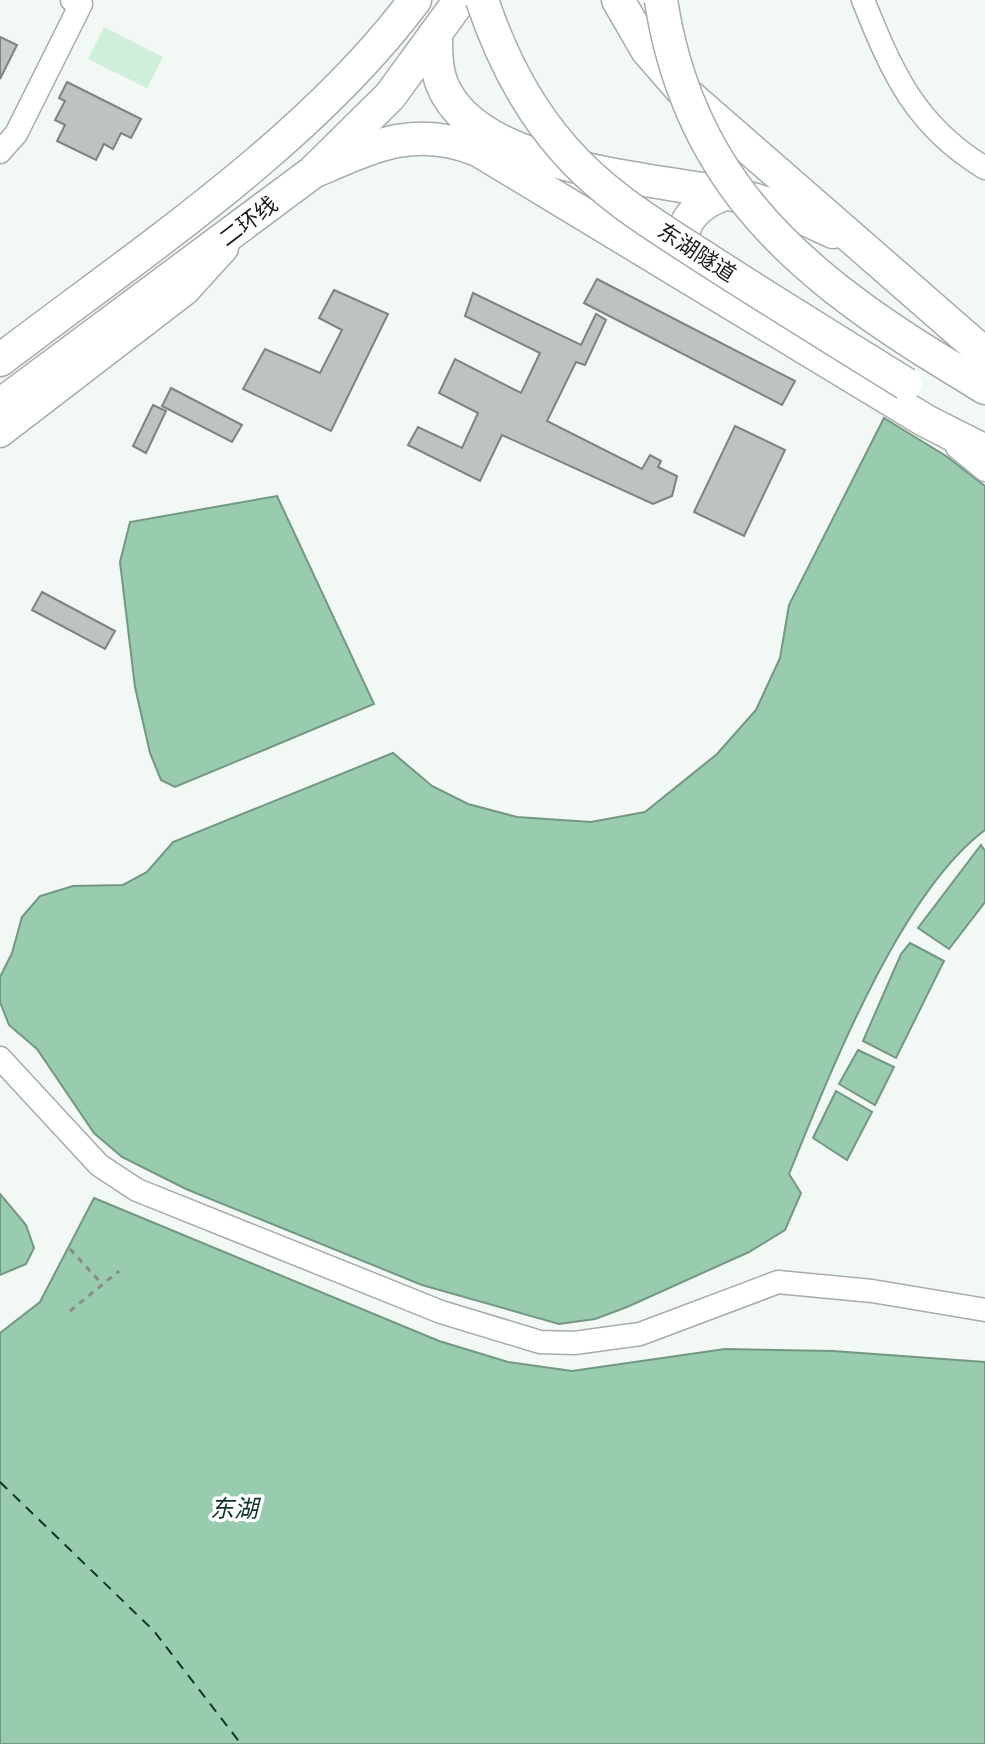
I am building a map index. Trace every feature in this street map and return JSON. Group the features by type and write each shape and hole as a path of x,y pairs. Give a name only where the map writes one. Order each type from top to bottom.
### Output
{"highway":[{"path":"357,66 394,0"},
{"name":"二环线","path":"0,360 262,156 357,66 415,0"},
{"name":"二环线","path":"0,405 313,172 390,96 460,0"},
{"name":"东湖隧道","path":"482,0 510,70 534,109 564,149 600,186 721,269 985,433"},
{"path":"618,0 647,50 680,88 985,354"},
{"path":"661,0 670,48 697,121 754,212 838,294 985,388"},
{"path":"436,35 441,83 450,99 476,124 499,137 592,171 727,193 775,207 861,244"},
{"path":"313,172 394,140 433,137 454,140 478,150 926,421 985,451"},
{"path":"701,286 683,255 683,227 698,207 727,193"},
{"path":"0,430 82,345"}],"main road":[{"path":"0,430 185,291 242,226"},
{"path":"0,345 90,291"}],"street":[{"path":"0,152 16,134 81,4 72,0"},
{"path":"863,0 885,57 902,89 928,123 963,155 985,168"},
{"path":"918,295 985,342"},
{"path":"926,421 985,470"},
{"path":"0,1058 99,1165 137,1190 441,1312 540,1342 574,1343 640,1334 778,1282 872,1291 985,1310"}],"path":[{"path":"70,1249 102,1284"},
{"path":"70,1311 119,1271"}],"shaded area":[{"path":"104,27 163,57 147,88 88,59"}],"water":[{"path":"884,418 946,456 985,486 985,830 954,859 924,896 870,988 789,1174 801,1193 785,1230 749,1252 627,1307 595,1319 559,1324 422,1285 186,1189 122,1157 94,1133 37,1049 9,1025 0,1002 0,977 12,953 22,917 40,896 73,886 123,885 147,872 173,842 393,753 432,786 468,804 517,817 591,822 645,812 717,754 756,710 780,658 789,605"},
{"path":"277,496 374,704 175,787 161,780 150,753 135,687 120,562 130,522"},
{"path":"981,845 985,851 985,902 949,949 918,928"},
{"path":"910,943 944,961 896,1058 863,1041 901,954"},
{"path":"858,1050 894,1067 875,1105 839,1084"},
{"path":"836,1091 872,1112 847,1160 813,1138"},
{"path":"0,1194 26,1225 34,1248 26,1264 0,1275"},
{"name":"东湖","path":"94,1198 439,1341 508,1362 572,1371 725,1349 833,1351 985,1362 985,1744 0,1744 0,1333 40,1302"}],"building":[{"path":"0,37 17,45 0,79"},
{"path":"67,82 141,119 131,138 121,133 113,149 104,144 96,160 57,141 65,125 55,120 65,101 59,98"},
{"path":"597,279 795,381 782,405 584,303"},
{"path":"334,290 388,314 331,431 243,389 265,349 320,373 342,330 319,318"},
{"path":"473,293 581,345 596,314 606,320 585,365 576,362 547,421 642,469 650,455 661,461 658,467 677,476 672,496 653,504 502,435 480,481 408,445 418,427 462,448 478,413 439,393 455,359 521,393 540,353 465,316"},
{"path":"171,388 242,425 232,442 162,406"},
{"path":"153,405 166,411 146,453 133,446"},
{"path":"735,426 785,450 744,536 694,512"},
{"path":"42,592 115,631 105,649 32,610"}],"ferry route":[{"path":"0,1482 154,1631 241,1744"}]}
